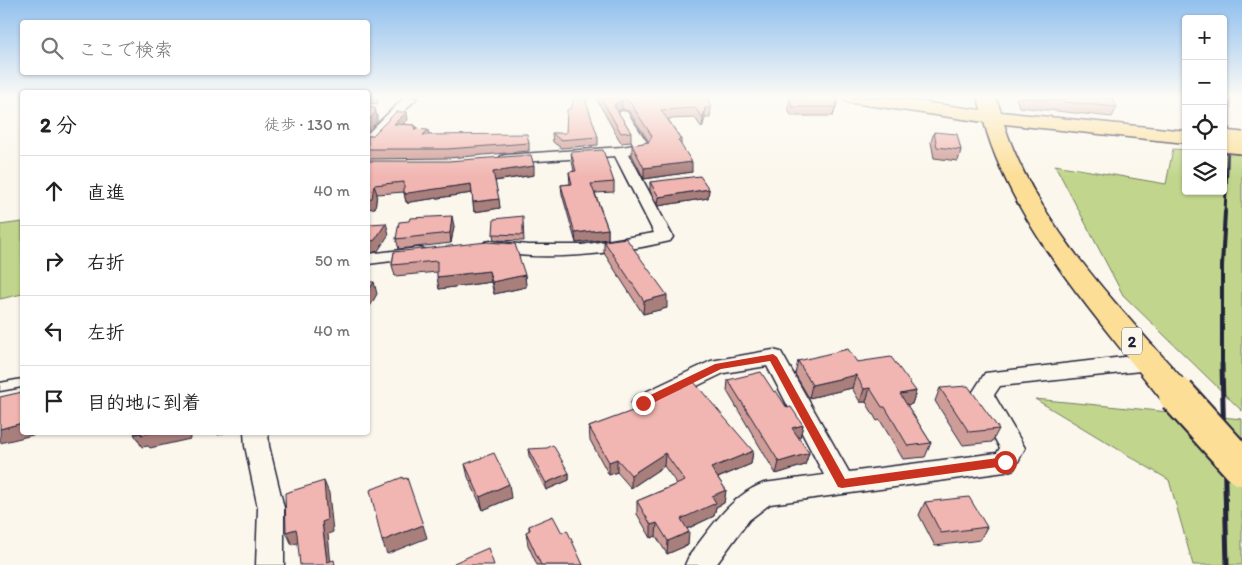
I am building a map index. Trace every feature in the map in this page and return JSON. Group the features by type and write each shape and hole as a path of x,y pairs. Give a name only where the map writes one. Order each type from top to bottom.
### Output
{"main road":[{"name":"2","path":"995,124 1002,148 1019,182 1054,239 1087,285 1178,395 1242,467"},
{"path":"1103,124 1182,136"},
{"path":"1227,141 1242,143"}],"street":[{"path":"370,138 383,124"},
{"path":"487,161 620,151 643,147 628,124"},
{"path":"479,247 489,246 528,250 582,250 664,237 620,151"},
{"path":"638,186 656,184"},
{"path":"370,259 433,252"},
{"path":"643,403 719,366 773,357 842,484"},
{"path":"699,565 740,512 764,494 1005,462 1012,448 982,395 993,379 1150,362"},
{"path":"256,435 271,508 270,565"}],"lane":[{"path":"0,387 20,383"}],"green space":[{"path":"1173,149 1182,150 1182,195 1227,195 1227,153 1242,155 1242,411 1123,295 1055,165 1166,184"},
{"path":"20,222 20,294 0,299 0,225"},
{"path":"1035,399 1242,419 1242,565 1193,565 1169,480"}],"building":[{"path":"384,124 402,124 415,125 414,127 417,127 414,129 428,130 423,135 527,134 529,143 447,149 370,149 370,136"},
{"path":"566,124 594,124 598,137 560,140 552,133 566,133"},
{"path":"616,124 626,124 631,132 621,133"},
{"path":"644,124 671,124 681,139 678,140 692,162 644,168 632,145 649,142 652,136"},
{"path":"934,132 957,134 961,150 937,147"},
{"path":"603,150 614,182 591,184 608,229 575,233 561,185 572,184 569,172 576,171 571,152"},
{"path":"531,155 534,166 493,172 499,199 473,202 471,184 408,193 406,195 404,193 404,182 374,185 372,198 370,198 370,161 448,161"},
{"path":"700,176 709,189 659,197 650,182"},
{"path":"452,216 450,233 396,239 399,222 409,221 410,218"},
{"path":"523,216 523,235 493,234 494,219"},
{"path":"386,223 375,240 370,241 370,224"},
{"path":"626,238 667,295 644,301 604,241"},
{"path":"487,242 515,244 525,275 492,282 489,271 437,277 437,261 392,265 394,252"},
{"path":"848,349 857,362 891,357 916,391 900,394 931,443 908,446 885,407 882,407 870,388 864,389 856,375 812,385 798,361"},
{"path":"761,372 774,392 776,391 787,408 791,407 803,425 792,428 809,453 779,462 728,380"},
{"path":"694,382 753,451 711,468 726,490 712,496 716,503 681,519 689,532 668,541 657,523 651,525 637,501 685,481 665,453 631,475 617,459 609,462 589,427 635,410 634,408"},
{"path":"968,386 999,429 969,432 940,388"},
{"path":"20,392 20,424 0,429 0,397"},
{"path":"553,445 569,473 546,483 528,449 547,448"},
{"path":"494,453 509,484 480,497 465,464"},
{"path":"403,477 403,479 407,478 423,525 382,541 370,490"},
{"path":"324,481 327,520 322,522 327,562 334,560 335,565 300,565 296,529 286,532 285,493"},
{"path":"969,497 987,527 941,533 925,502"},
{"path":"553,516 562,533 567,530 583,565 541,565 526,532 530,530 529,526"},
{"path":"488,548 494,565 455,565 454,563"}],"railway":[{"path":"1225,213 1229,124"},
{"path":"1222,364 1222,266 1225,212"},
{"path":"1222,364 1227,565"}],"route":[{"path":"643,403 719,366 773,357 842,484 1005,462"}]}
